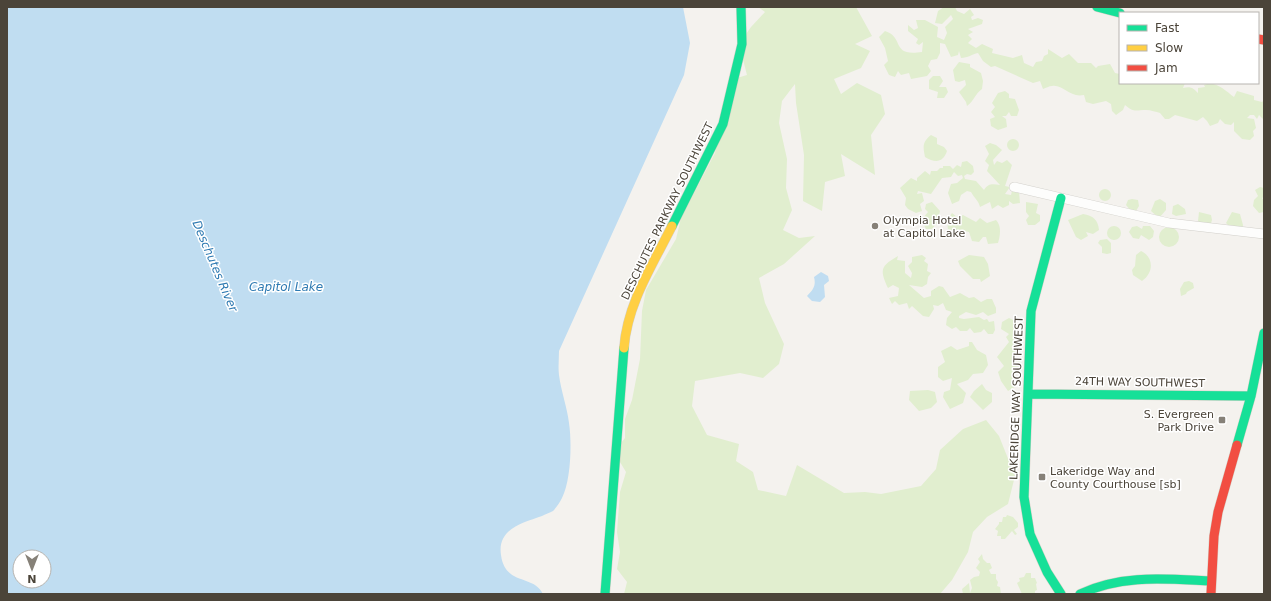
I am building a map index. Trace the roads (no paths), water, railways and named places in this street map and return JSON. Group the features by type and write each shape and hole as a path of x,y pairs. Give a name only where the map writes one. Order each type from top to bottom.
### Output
{"main road":[{"name":"DESCHUTES PARKWAY SOUTHWEST","path":"605,594 625,333 636,298 723,124 742,44 741,7"},
{"path":"1097,7 1119,13"},
{"name":"LAKERIDGE WAY SOUTHWEST","path":"1060,594 1044,566 1030,534 1026,517 1024,471 1029,394 1031,311 1061,198"},
{"path":"1211,594 1214,536 1218,512 1251,396 1264,333"},
{"name":"24TH WAY SOUTHWEST","path":"1029,394 1251,396"},
{"path":"1080,594 1110,582 1130,579 1211,581"}],"street":[{"path":"1014,187 1169,223 1264,234"}],"water":[{"name":"Capitol Lake","path":"7,7 683,7 690,43 684,75 559,351 559,375 570,431 570,461 565,490 557,507 553,511 512,528 503,539 501,546 501,555 504,565 508,571 514,576 533,584 539,588 543,594 7,594"},
{"path":"821,272 828,276 829,281 824,285 825,297 820,302 812,301 807,296 814,287 814,277"}],"place":[{"name":"Olympia Hotel at Capitol Lake","path":"875,226"},
{"name":"S. Evergreen Park Drive","path":"1222,420"},
{"name":"Lakeridge Way and County Courthouse [sb]","path":"1042,477"}],"water label":[{"name":"Deschutes River","path":"215,266"}]}
